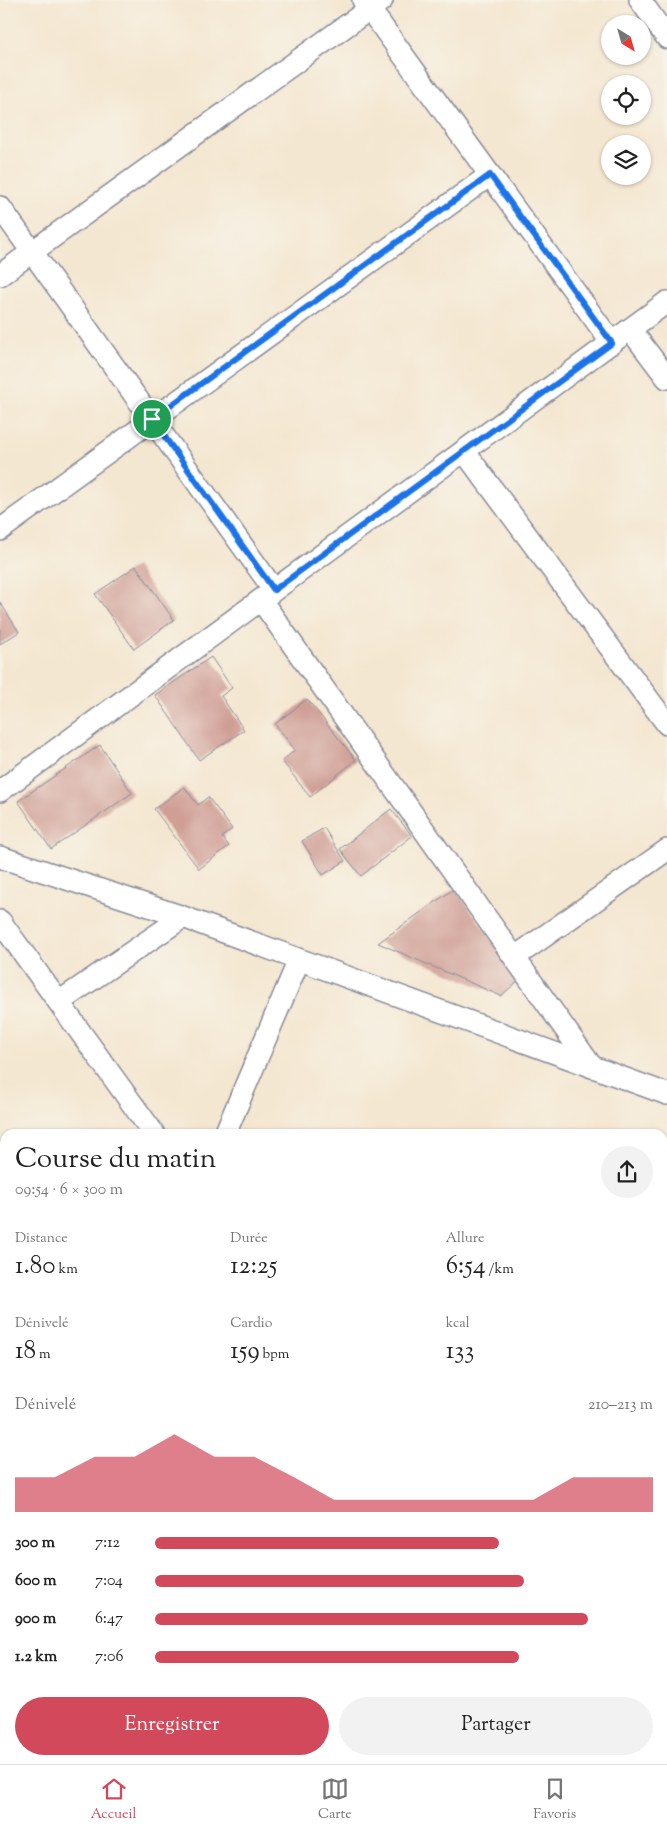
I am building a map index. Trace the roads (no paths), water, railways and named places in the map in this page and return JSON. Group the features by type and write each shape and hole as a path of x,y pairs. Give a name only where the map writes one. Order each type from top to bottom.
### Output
{"street":[{"path":"640,0 667,38"},
{"path":"0,275 371,3 490,175 612,343"},
{"path":"0,530 490,175"},
{"path":"0,207 152,419 268,595 592,1067"},
{"path":"0,791 667,302"},
{"path":"630,329 667,378"},
{"path":"464,451 667,724"},
{"path":"515,957 667,850"},
{"path":"0,856 182,917 667,1094"},
{"path":"59,1002 182,917"},
{"path":"0,921 150,1129"},
{"path":"227,1129 299,960"}]}
